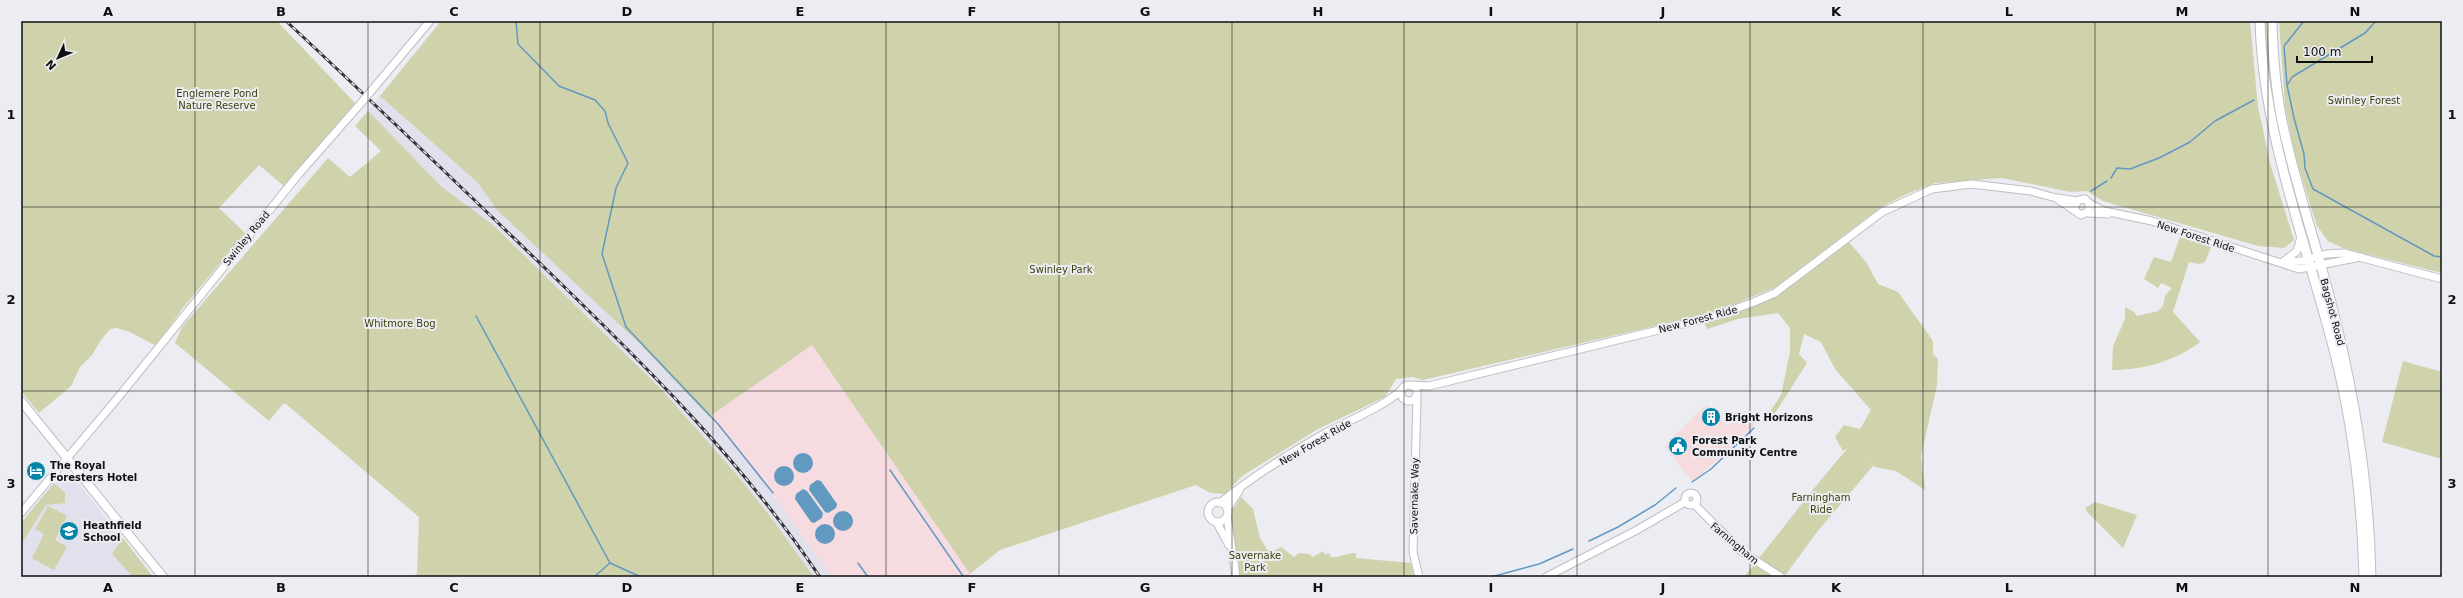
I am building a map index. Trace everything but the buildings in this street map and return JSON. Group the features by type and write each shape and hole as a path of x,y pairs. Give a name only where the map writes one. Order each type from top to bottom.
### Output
{"highway":[{"name":"Bagshot Road","path":"2260,21 2268,103 2284,173 2301,235 2314,262 2344,353 2361,447 2365,526"},
{"name":"Bagshot Road","path":"2272,21 2279,101 2287,147 2334,351 2353,445 2365,526"},
{"path":"2364,577 2365,526"},
{"path":"2365,526 2371,577"}],"main road":[{"name":"Swinley Road","path":"21,513 67,459 298,175 430,21"},
{"name":"New Forest Ride","path":"1242,486 1223,521 1217,522 1209,518 1208,511 1213,503 1220,503 1242,486 1322,435 1389,401 1408,385 1429,386 1716,316 1754,302 1775,293 1882,212 1932,189 1971,184 2000,186 2077,201"},
{"name":"New Forest Ride","path":"2056,198 2076,210"},
{"path":"2083,199 2089,203 2090,209 2088,213 2081,215 2076,210 2077,201 2083,199"},
{"name":"New Forest Ride","path":"2089,203 2115,214"},
{"name":"New Forest Ride","path":"2088,213 2115,214 2152,221 2299,269 2314,262 2344,253 2442,279"},
{"path":"2280,262 2297,251 2301,235"},
{"path":"1413,385 1416,389 1417,396"},
{"name":"New Forest Ride","path":"1389,401 1408,401 1429,386"},
{"path":"1402,390 1402,398 1408,401 1416,414"},
{"name":"Savernake Way","path":"1417,396 1414,552 1418,577"},
{"path":"21,401 163,577"},
{"path":"1693,493 1697,499 1694,504 1690,505 1685,502 1686,494 1693,493"},
{"path":"1546,577 1637,530 1685,502"},
{"path":"1220,503 1227,512"},
{"name":"Farningham","path":"1694,504 1741,551 1781,577"},
{"name":"New Forest Ride","path":"1227,512 1236,577"},
{"name":"New Forest Ride","path":"1217,522 1232,553"}],"shaded area":[{"path":"380,96 478,183 500,212 664,367 709,417 764,483 832,577 814,577 770,516 737,475 662,390 493,225 442,187 368,111"},
{"path":"812,345 970,574 967,577 832,577 764,483 709,417"},
{"path":"1707,404 1727,426 1744,411 1759,421 1693,482 1664,446"},
{"name":"Heathfield School","path":"71,474 153,577 21,577 21,523 62,475"}],"green space":[{"name":"Englemere Pond Nature Reserve","path":"21,21 277,21 355,103 284,186 259,165 219,208 245,233 182,309 156,346 130,332 116,328 110,329 92,355 80,367 71,386 39,413 21,391"},
{"name":"Swinley Park","path":"441,21 2250,21 2258,107 2270,163 2294,240 2284,248 2258,246 2103,201 2087,191 2071,192 2002,178 1935,183 1909,193 1881,207 1776,287 1715,312 1423,380 1412,377 1396,379 1385,397 1318,429 1242,476 1225,494 1210,493 1196,485 1000,550 970,574 812,345 709,417 640,344 497,210 478,183 380,96"},
{"path":"2264,21 2270,21 2273,100 2291,187 2269,85"},
{"name":"Swinley Forest","path":"2279,21 2442,21 2442,273 2343,248 2328,241 2317,226 2295,156 2285,106"},
{"name":"Whitmore Bog","path":"368,111 442,187 493,225 662,390 737,475 770,516 814,577 413,577 417,573 419,517 286,404 283,404 269,421 175,343 182,327 328,158 350,177 381,151 355,126"},
{"path":"2180,237 2211,247 2205,262 2199,264 2189,262 2173,312 2200,342 2180,354 2158,363 2124,370 2112,370 2113,346 2125,319 2125,307 2134,312 2137,316 2158,311 2163,306 2165,296 2172,288 2161,283 2158,288 2144,279 2154,257 2171,262"},
{"name":"Farningham Ride","path":"1849,242 1866,262 1878,284 1898,292 1933,341 1933,354 1938,359 1937,385 1921,456 1925,490 1896,471 1875,467 1863,458 1873,466 1817,532 1784,577 1744,577 1848,448 1843,451 1835,437 1844,425 1860,429 1871,410 1835,369 1821,342 1804,334 1799,354 1807,363 1772,418 1764,421 1781,395 1790,352 1790,328 1778,313 1738,319 1707,329 1704,322 1775,293"},
{"path":"2403,361 2442,372 2442,459 2382,442"},
{"path":"54,483 65,493 65,503 46,505 21,545 21,523"},
{"name":"Savernake Park","path":"1241,497 1253,509 1260,538 1267,549 1272,552 1281,547 1294,557 1299,553 1309,554 1313,557 1323,551 1325,555 1329,553 1331,557 1356,553 1356,558 1411,563 1414,577 1239,577 1239,563 1230,522 1233,506 1235,507"},
{"path":"2095,502 2137,515 2123,548 2088,513 2085,508"},
{"path":"48,506 67,516 55,540 67,547 54,570 32,558 44,534 35,529"},
{"path":"123,538 153,577 133,577 112,554"}],"water":[{"path":"803,453 810,456 813,463 810,470 803,473 796,470 793,463 796,456"},
{"path":"784,466 791,469 794,476 791,483 784,486 777,483 774,476 777,469"},
{"path":"817,480 821,481 837,504 836,508 828,513 825,512 809,490 810,485"},
{"path":"803,489 807,491 823,513 822,518 814,523 811,522 795,499 796,494"},
{"path":"843,511 850,514 853,521 850,528 843,531 836,528 833,521 836,514"},
{"path":"825,524 832,527 835,534 832,541 825,544 818,541 815,534 818,527"}],"waterway":[{"path":"516,21 518,44 559,86 595,100 605,111 608,123 628,163 616,188 602,254 626,327 718,424 773,493"},
{"path":"2304,21 2284,46 2287,85 2304,154 2305,168 2313,189 2434,256 2442,257"},
{"path":"2288,84 2292,77 2365,33 2376,21"},
{"path":"2111,178 2117,168 2130,169 2159,158 2190,142 2215,121 2254,100"},
{"path":"2091,191 2107,181"},
{"path":"476,316 610,563 641,577"},
{"path":"1692,482 1711,469 1754,428"},
{"path":"890,470 963,576 961,577"},
{"path":"1589,541 1618,527 1655,505 1676,488"},
{"path":"1491,577 1539,564 1573,549"},
{"path":"594,577 610,563"},
{"path":"858,563 868,577"}],"railway":[{"path":"286,21 547,270 657,379 726,454 790,534 820,577"}],"place":[{"name":"Bright Horizons","path":"1711,417"},
{"name":"Forest Park Community Centre","path":"1678,446"},
{"name":"The Royal Foresters Hotel","path":"36,471"},
{"name":"Heathfield School","path":"69,531"}]}
